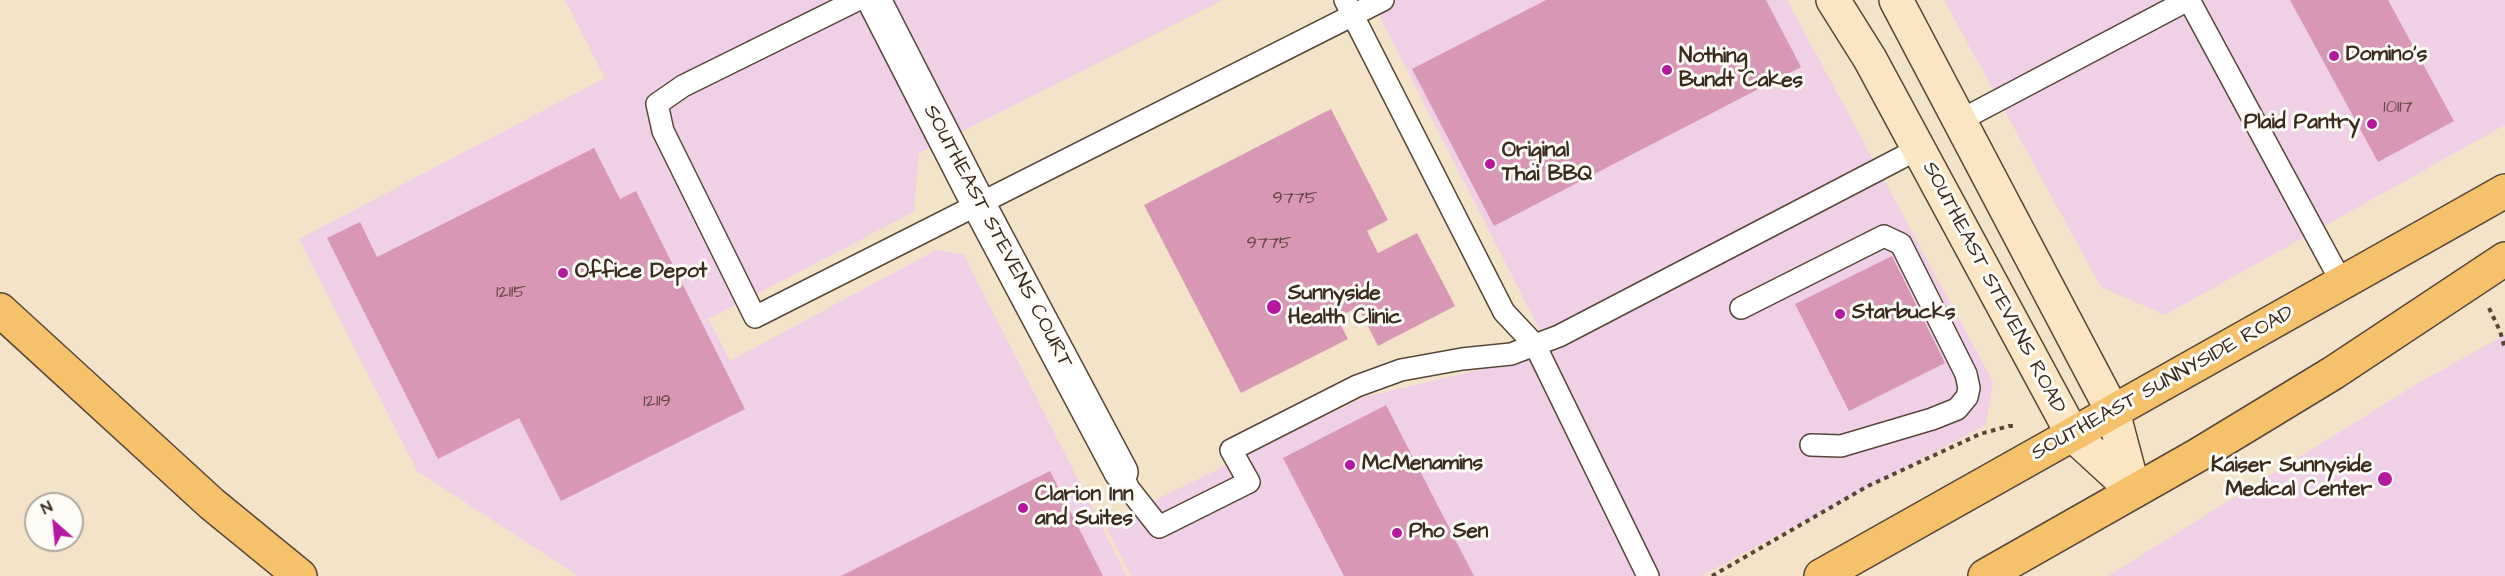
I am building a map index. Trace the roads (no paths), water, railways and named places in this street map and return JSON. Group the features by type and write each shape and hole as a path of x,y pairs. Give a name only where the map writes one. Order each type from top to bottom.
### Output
{"main road":[{"name":"SOUTHEAST STEVENS ROAD","path":"1833,0 1870,59 2073,435 2134,491"},
{"path":"1896,0 2113,412 2134,491"},
{"name":"SOUTHEAST SUNNYSIDE ROAD","path":"1821,576 2505,191"},
{"path":"1985,576 2198,455 2333,373 2505,259"},
{"path":"0,310 212,504 300,576"}],"street":[{"name":"SOUTHEAST STEVENS COURT","path":"874,0 979,205 1121,472"}],"lane":[{"path":"857,0 683,86 657,104 663,131 755,317 979,205 1349,8 1383,0"},
{"path":"1959,121 2189,0 2342,283"},
{"path":"1349,8 1504,312 1535,345 1648,576"},
{"path":"1121,472 1130,489 1159,527 1249,482 1231,450 1357,386 1401,370 1511,354 1568,332 1918,149"},
{"path":"1741,308 1884,236 1901,244 1966,374 1969,388 1967,397 1957,409 1921,422 1842,446 1811,445"}],"place":[{"name":"Domino's","path":"2334,56"},
{"name":"Nothing Bundt Cakes","path":"1667,70"},
{"name":"Plaid Pantry","path":"2372,124"},
{"name":"Original Thai BBQ","path":"1490,164"},
{"name":"Office Depot","path":"563,273"},
{"name":"Sunnyside Health Clinic","path":"1274,307"},
{"name":"Starbucks","path":"1840,314"},
{"name":"McMenamins","path":"1350,465"},
{"name":"Kaiser Sunnyside Medical Center","path":"2385,479"},
{"name":"Clarion Inn and Suites","path":"1023,508"},
{"name":"Pho Sen","path":"1397,533"}]}
